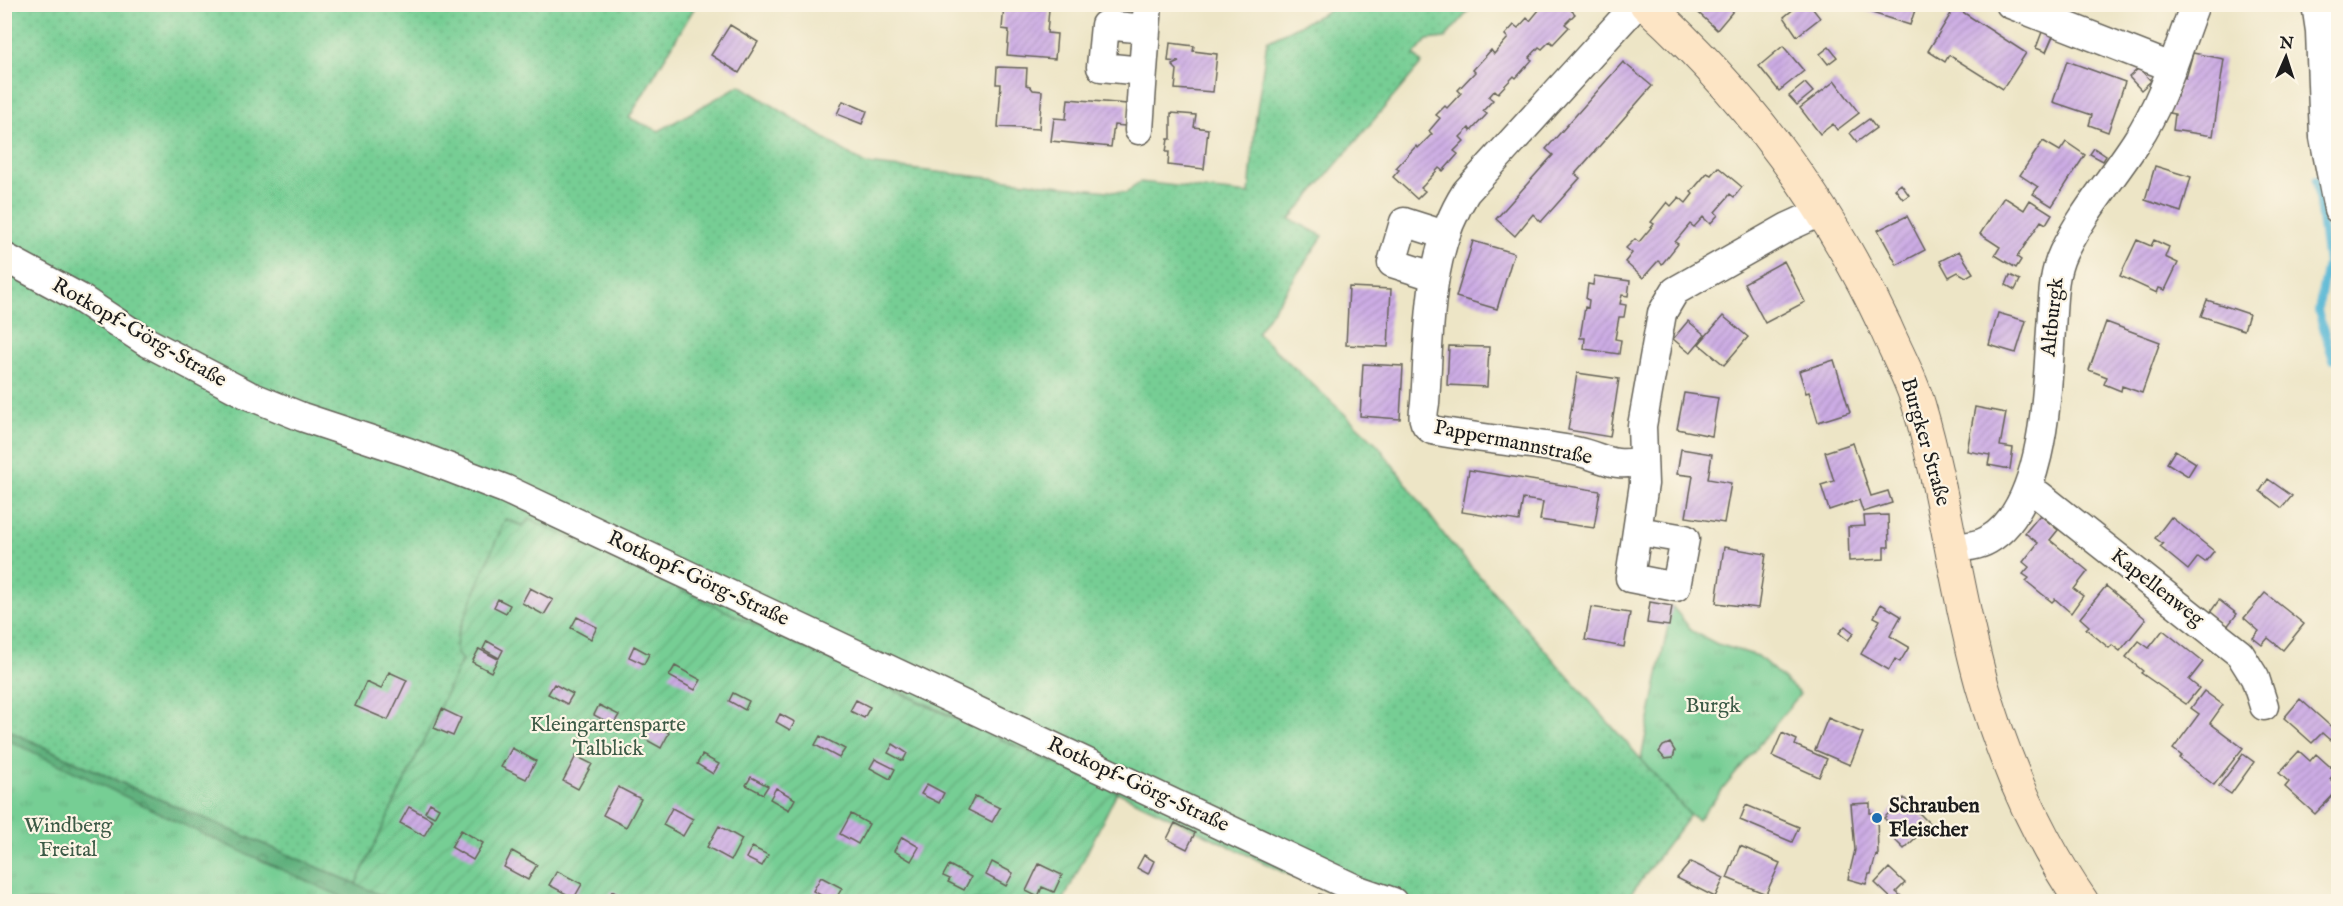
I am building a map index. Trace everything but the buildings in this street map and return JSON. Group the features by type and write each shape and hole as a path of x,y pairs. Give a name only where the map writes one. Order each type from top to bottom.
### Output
{"main road":[{"name":"Burgker Straße","path":"1646,4 1685,41 1762,127 1823,211 1867,289 1919,404 1953,548 1967,624 1997,734 2041,831 2082,902"}],"street":[{"name":"Pappermannstraße","path":"1637,4 1466,192 1454,210 1433,276 1423,414 1425,425 1431,430 1578,452 1604,462 1628,464 1643,461"},
{"path":"2010,4 2171,67"},
{"name":"Altburgk","path":"1953,548 1988,540 2004,527 2018,508 2027,489 2033,472 2046,407 2055,280 2062,254 2074,232 2137,141 2161,98 2196,4"},
{"path":"2316,4 2320,31 2324,137 2338,209"},
{"path":"1139,130 1147,17 1105,25 1101,67 1143,71"},
{"path":"1638,531 1644,484 1642,426 1662,313 1675,291 1788,227 1823,211"},
{"path":"1433,276 1392,263 1404,222 1445,235"},
{"name":"Rotkopf-Görg-Straße","path":"4,257 78,297 145,341 248,395 302,417 408,452 505,489 1358,890 1393,902"},
{"name":"Kapellenweg","path":"2027,489 2039,495 2240,654 2255,678 2264,706"}],"green space":[{"path":"455,4 457,8 465,4 696,5 629,118 659,131 740,85 865,164 1126,193 1140,182 1249,194 1256,117 1267,41 1340,5 1474,5 1445,38 1427,40 1414,55 1422,63 1290,219 1323,236 1257,333 1378,445 1447,539 1690,815 1625,901 1354,901 1283,872 1117,792 626,565 506,519 457,636 456,652 462,660 356,884 124,784 5,729 4,5"},
{"name":"Kleingartensparte Talblick","path":"505,519 522,526 530,519 934,709 1117,792 1063,901 396,902 356,884 462,660 456,653 457,636"},
{"name":"Burgk","path":"1672,606 1692,631 1717,644 1758,656 1800,694 1698,820 1690,815 1641,759"},
{"name":"Windberg Freital","path":"5,729 124,784 396,901 5,902"},
{"name":"Windberg Freital","path":"4,738 203,834 351,901 5,901"}],"waterway":[{"path":"2302,4 2307,49"},
{"path":"2316,180 2327,263 2318,311 2333,360"}],"place":[{"name":"Schrauben Fleischer","path":"1877,818"}]}
